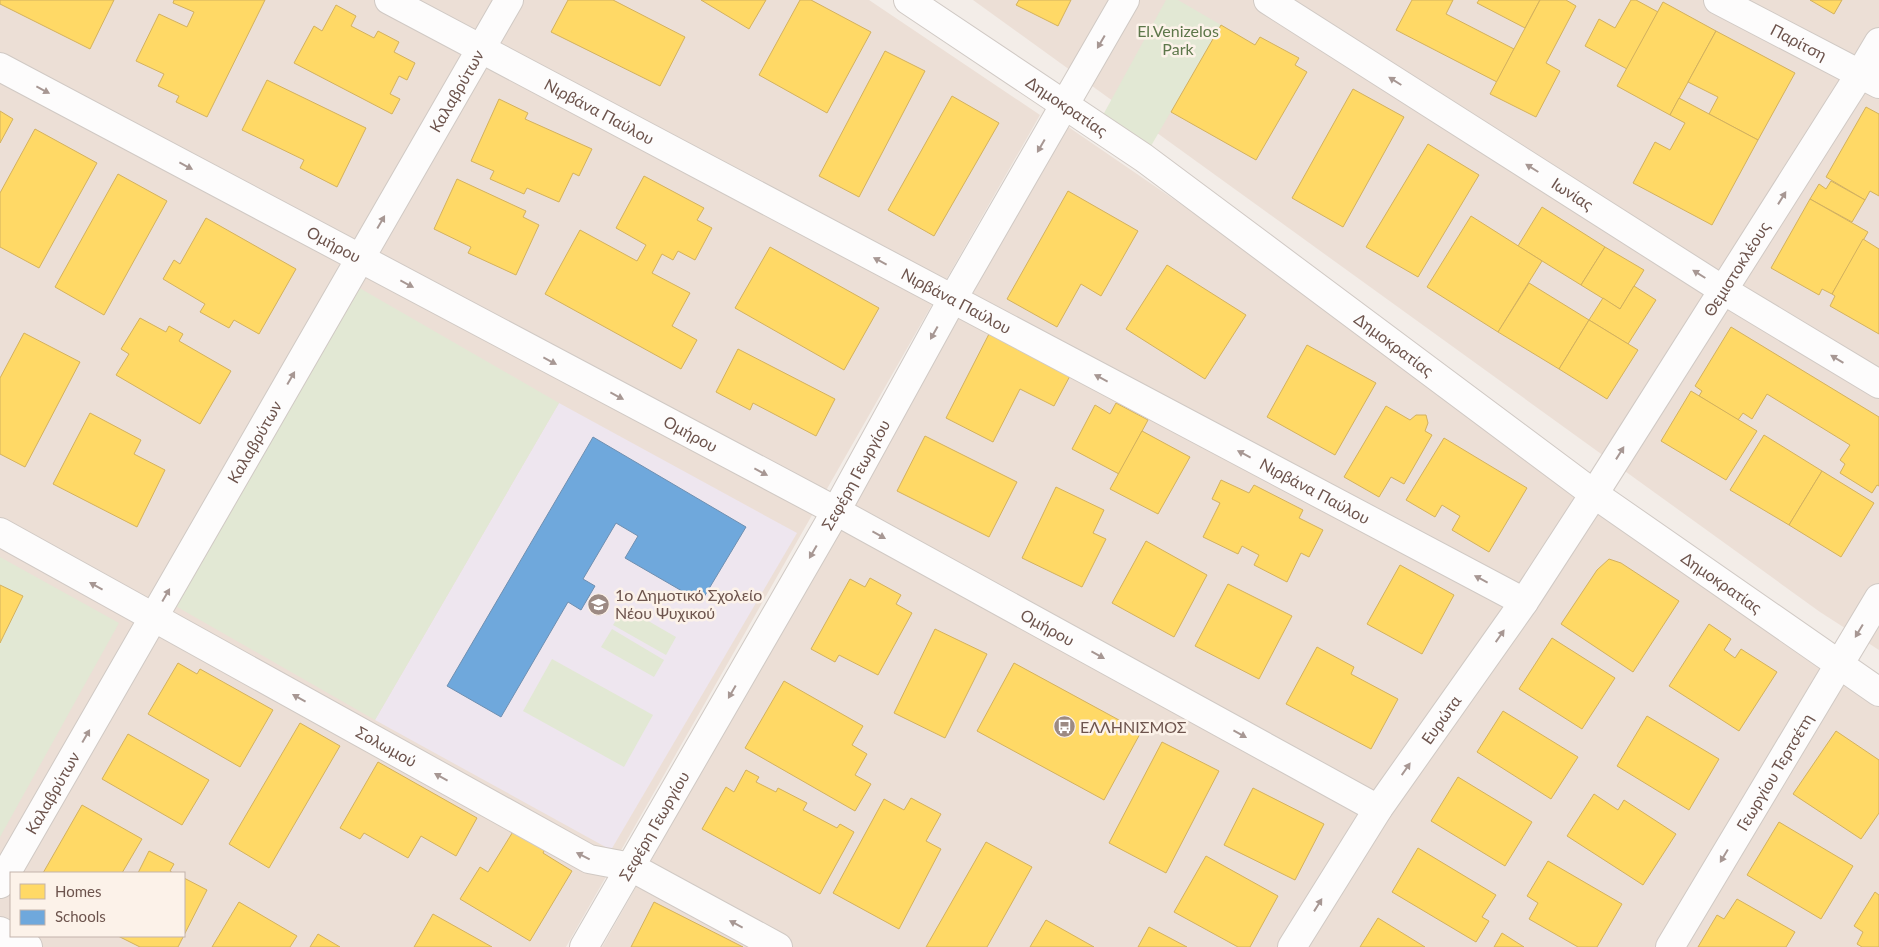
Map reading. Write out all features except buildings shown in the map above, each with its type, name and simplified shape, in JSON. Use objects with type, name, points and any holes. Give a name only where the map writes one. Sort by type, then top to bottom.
[{"type":"street","name":"Νιρβάνα Παύλου","points":[[389,0],[1524,602]]},
{"type":"street","name":"Καλαβρύτων","points":[[0,884],[509,0]]},
{"type":"street","name":"Δημοκρατίας","points":[[908,0],[1144,158],[1594,494],[1879,692]]},
{"type":"street","name":"Σεφέρη Γεωργίου","points":[[584,947],[836,511],[952,300],[1125,0]]},
{"type":"street","name":"Ιωνίας","points":[[1268,0],[1724,290],[1879,384]]},
{"type":"street","name":"Παρίτση","points":[[1718,0],[1870,79]]},
{"type":"street","name":"Θεμιστοκλέους","points":[[1594,494],[1724,290],[1870,79],[1879,42]]},
{"type":"street","name":"Ομήρου","points":[[0,67],[836,511],[1378,809]]},
{"type":"street","name":"Ευρώτα","points":[[1292,947],[1378,809],[1524,602],[1594,494]]},
{"type":"street","name":"Σολωμού","points":[[0,532],[589,859],[630,867],[778,947]]},
{"type":"street","name":"Γεωργίου Τερτσέτη","points":[[1670,947],[1879,598]]},
{"type":"street","points":[[10,937],[28,947]]},
{"type":"shaded area","points":[[0,0],[869,0],[1040,115],[566,947],[0,947]]},
{"type":"shaded area","points":[[973,0],[1879,0],[1879,650],[1820,612]]},
{"type":"shaded area","points":[[1067,126],[1611,499],[1879,692],[1879,947],[602,947]]},
{"type":"shaded area","name":"1ο Δημοτικό Σχολείο Νέου Ψυχικού","points":[[559,403],[797,533],[611,850],[375,720]]},
{"type":"green space","name":"El.Venizelos Park","points":[[1166,0],[1178,0],[1221,25],[1144,158],[1097,126]]},
{"type":"green space","points":[[356,286],[559,403],[375,720],[172,604]]},
{"type":"green space","points":[[0,557],[119,623],[0,837]]},
{"type":"green space","points":[[624,607],[676,637],[666,655],[613,625]]},
{"type":"green space","points":[[612,629],[664,660],[654,677],[601,647]]},
{"type":"green space","points":[[552,659],[653,715],[624,767],[523,711]]},
{"type":"place","name":"1ο Δημοτικό Σχολείο Νέου Ψυχικού","points":[[599,604]]},
{"type":"place","name":"ΕΛΛΗΝΙΣΜΟΣ","points":[[1064,727]]}]
